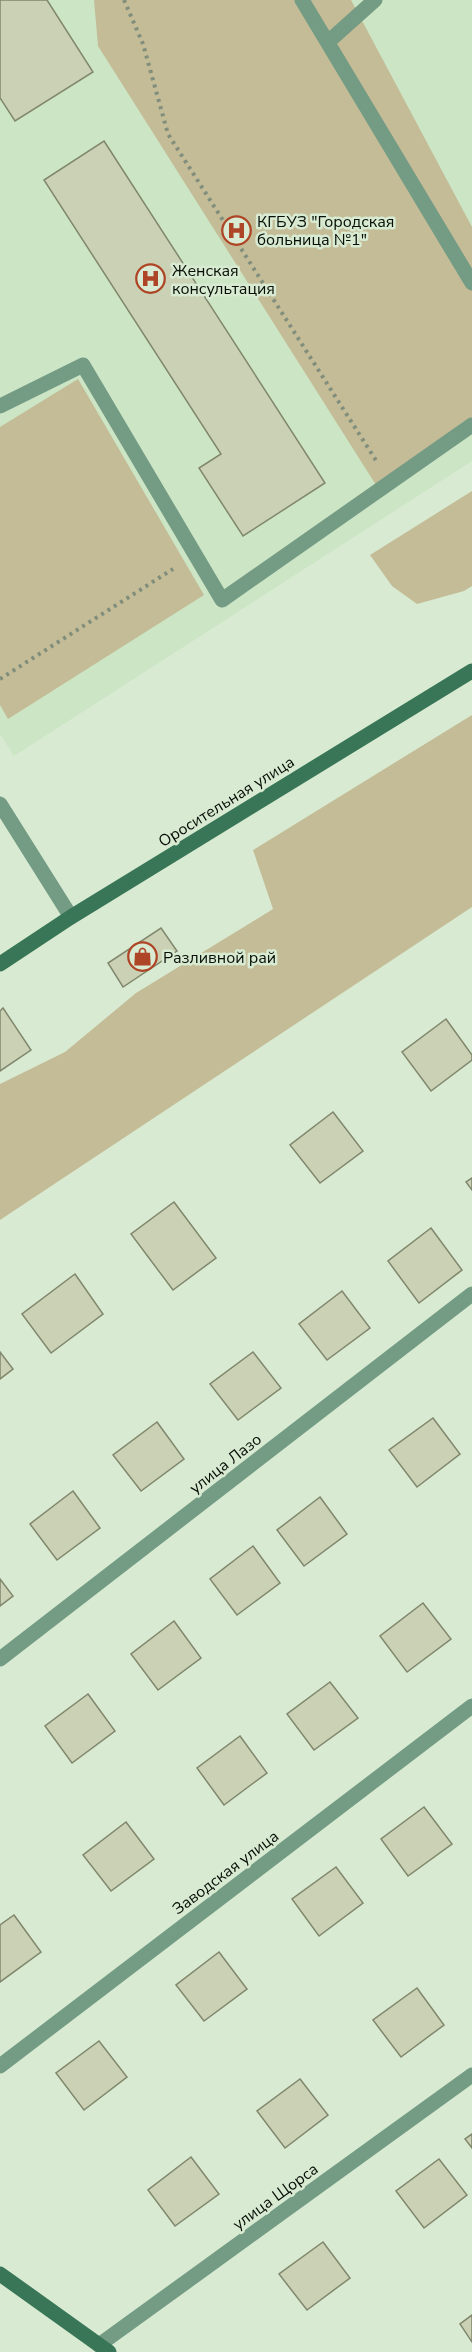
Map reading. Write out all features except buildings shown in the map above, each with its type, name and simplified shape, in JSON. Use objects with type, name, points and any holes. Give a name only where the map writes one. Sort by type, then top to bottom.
[{"type":"main road","name":"Оросительная улица","points":[[0,964],[71,917],[472,671]]},
{"type":"main road","points":[[0,2274],[104,2348]]},
{"type":"street","points":[[302,0],[472,283]]},
{"type":"street","points":[[328,42],[375,0]]},
{"type":"street","points":[[0,406],[83,365],[222,600],[472,425]]},
{"type":"street","points":[[0,804],[71,917]]},
{"type":"street","name":"улица Лазо","points":[[0,1659],[472,1294]]},
{"type":"street","name":"Заводская улица","points":[[0,2066],[472,1706]]},
{"type":"street","name":"улица Щорса","points":[[104,2348],[472,2075]]},
{"type":"path","points":[[124,0],[143,44],[168,134],[390,483]]},
{"type":"path","points":[[0,679],[196,555]]},
{"type":"shaded area","name":"КГБУЗ \"Городская больница №1\"","points":[[0,0],[472,0],[472,461],[14,756],[0,734]]},
{"type":"shaded area","points":[[94,0],[351,0],[472,227],[472,426],[376,485],[98,46]]},
{"type":"shaded area","points":[[78,379],[204,595],[8,719],[0,705],[0,427]]},
{"type":"shaded area","points":[[472,491],[472,586],[464,591],[417,604],[392,586],[370,555]]},
{"type":"shaded area","points":[[472,715],[472,907],[0,1220],[0,1084],[65,1052],[136,993],[273,909],[253,850]]},
{"type":"place","name":"КГБУЗ \"Городская больница №1\"","points":[[236,230]]},
{"type":"place","name":"Женская консультация","points":[[151,279]]},
{"type":"place","name":"Разливной рай","points":[[142,957]]}]
